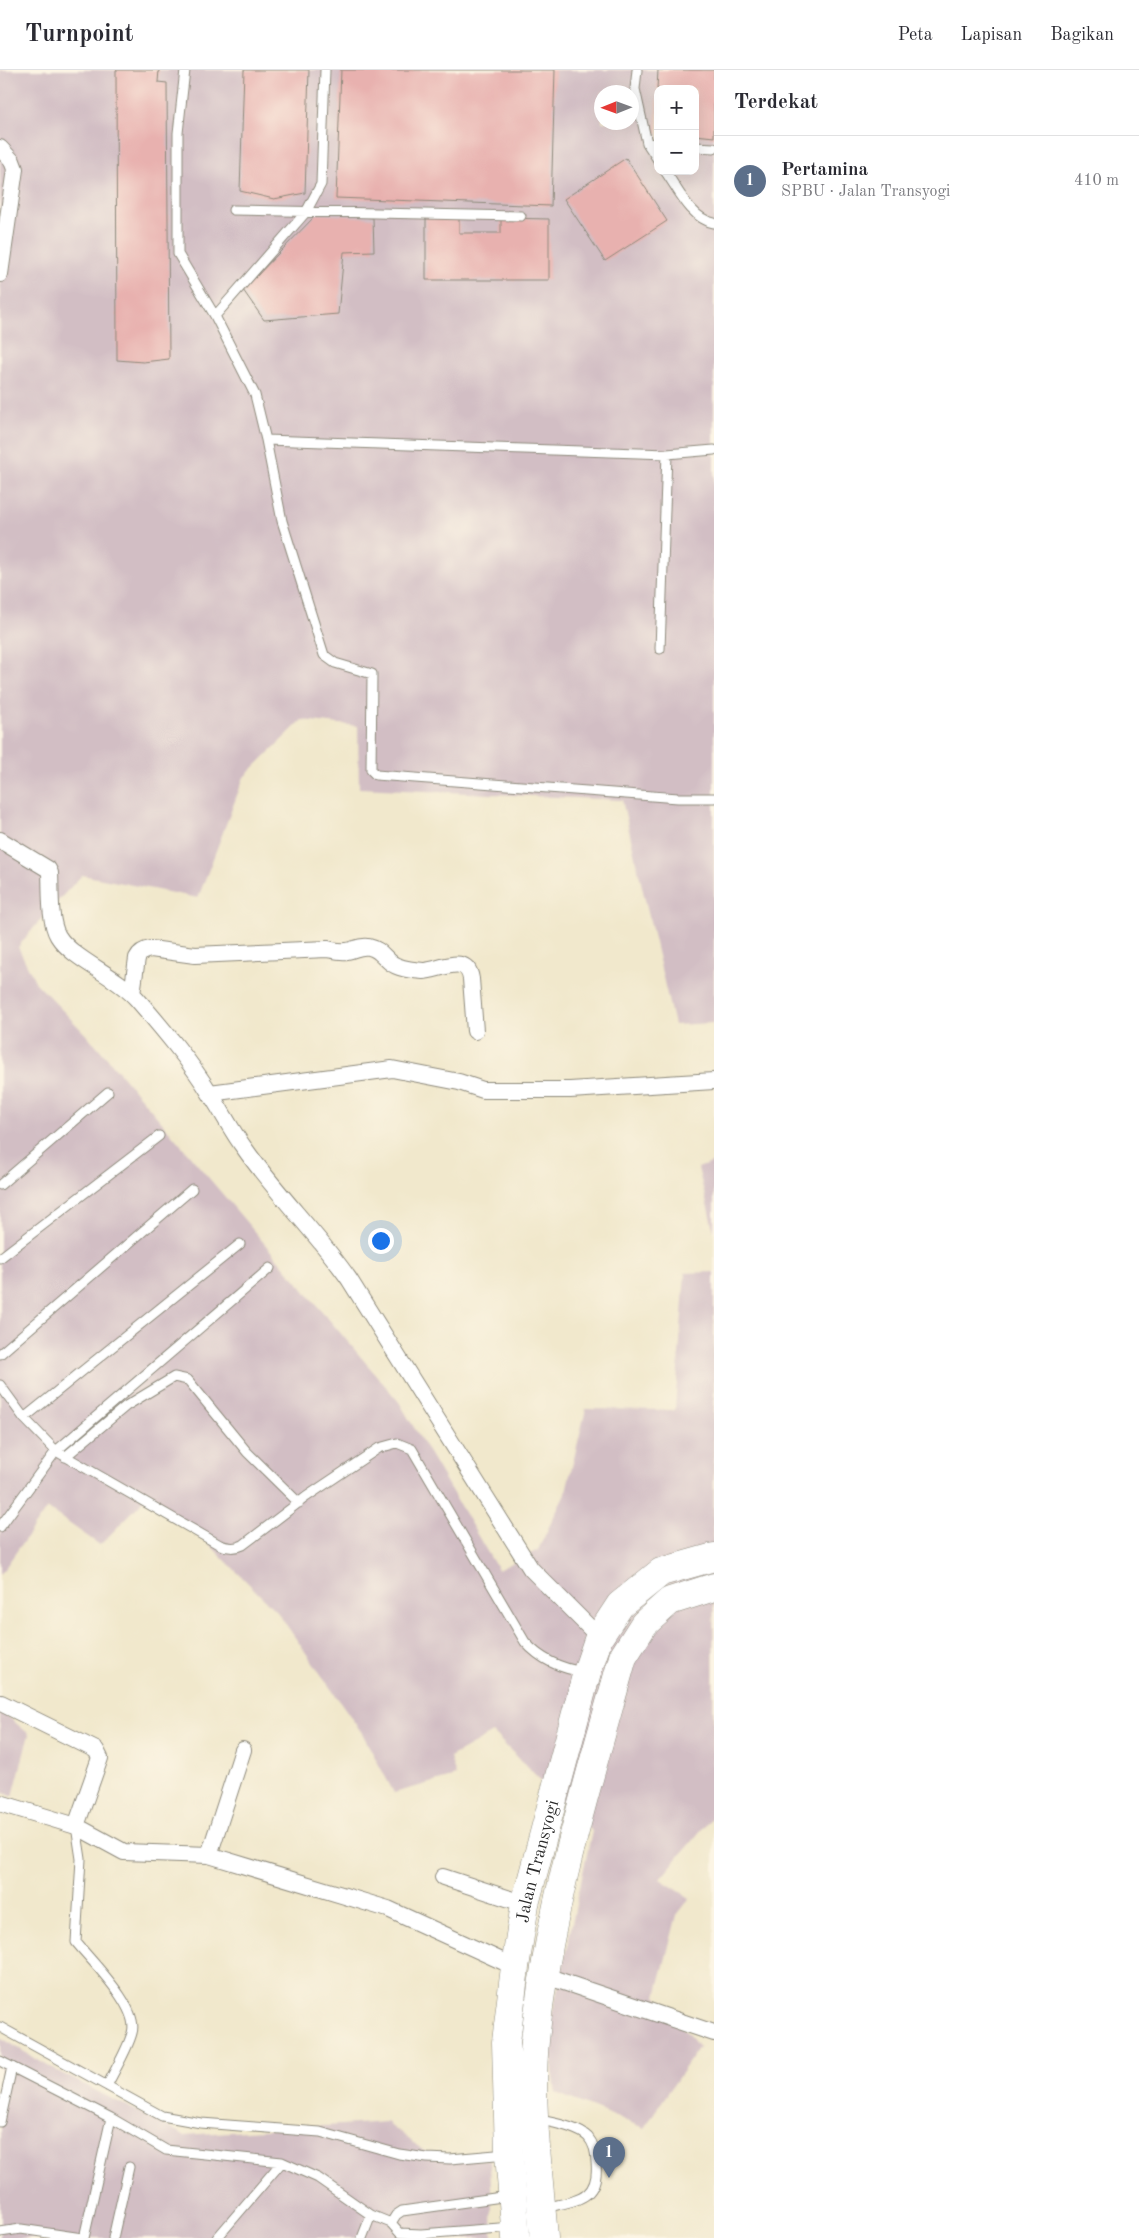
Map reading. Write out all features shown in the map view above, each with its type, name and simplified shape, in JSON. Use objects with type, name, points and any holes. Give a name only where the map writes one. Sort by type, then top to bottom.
[{"type":"highway","name":"Jalan Transyogi","points":[[515,2232],[506,2042],[515,1967],[525,1904],[587,1672],[599,1637],[620,1605],[660,1572],[714,1557]]},
{"type":"highway","name":"Jalan Transyogi","points":[[544,2238],[535,2118],[535,2043],[543,1976],[558,1894],[623,1657],[644,1624],[670,1601],[714,1586]]},
{"type":"highway","points":[[511,2175],[539,2173]]},
{"type":"street","points":[[0,148],[12,161],[15,169],[0,274]]},
{"type":"street","points":[[1,842],[50,872],[54,928],[59,937],[66,946],[132,994],[210,1093],[249,1156],[329,1251],[349,1279],[531,1569],[599,1637]]},
{"type":"street","points":[[132,994],[137,958],[139,953],[144,950],[152,949],[195,954],[327,949],[346,951],[361,946],[376,949],[396,966],[409,969],[424,971],[447,965],[464,966],[470,971],[475,1031]]},
{"type":"street","points":[[210,1093],[392,1069],[459,1082],[483,1090],[570,1090],[714,1081]]},
{"type":"street","points":[[1,1703],[96,1750],[100,1758],[76,1826]]},
{"type":"street","points":[[209,1855],[244,1750]]},
{"type":"street","points":[[0,1803],[76,1826],[124,1852],[209,1855],[388,1909],[515,1967]]},
{"type":"street","points":[[443,1877],[525,1904]]},
{"type":"street","points":[[543,1976],[714,2033]]},
{"type":"lane","points":[[185,70],[178,133],[178,254],[215,316],[255,394],[282,521],[324,655],[335,663],[372,674],[371,770],[374,775],[669,797],[714,798]]},
{"type":"lane","points":[[215,316],[306,212],[321,184],[325,70]]},
{"type":"lane","points":[[637,70],[635,89],[647,143],[654,154]]},
{"type":"lane","points":[[647,143],[654,144]]},
{"type":"lane","points":[[699,147],[714,148]]},
{"type":"lane","points":[[668,175],[694,213],[706,222],[714,223]]},
{"type":"lane","points":[[233,210],[522,216]]},
{"type":"lane","points":[[266,440],[667,454],[714,450]]},
{"type":"lane","points":[[660,649],[667,454]]},
{"type":"lane","points":[[0,1185],[108,1092]]},
{"type":"lane","points":[[0,1258],[159,1136]]},
{"type":"lane","points":[[0,1354],[192,1189]]},
{"type":"lane","points":[[24,1418],[240,1244]]},
{"type":"lane","points":[[0,1526],[56,1451],[270,1268]]},
{"type":"lane","points":[[65,1456],[126,1406],[174,1377],[183,1378],[188,1380],[247,1452],[300,1503]]},
{"type":"lane","points":[[0,1385],[24,1418],[56,1451],[226,1547],[238,1548],[243,1545],[306,1497],[379,1448],[397,1443],[412,1449],[525,1642],[536,1654],[554,1664],[574,1671],[587,1672]]},
{"type":"lane","points":[[76,1826],[81,1859],[76,1942],[123,1999],[132,2018],[133,2031],[107,2086]]},
{"type":"lane","points":[[0,2027],[162,2116],[183,2120],[320,2132],[400,2154],[450,2159],[511,2175]]},
{"type":"lane","points":[[0,2061],[111,2118],[166,2150],[282,2162],[318,2178],[371,2215],[391,2224],[400,2233],[515,2232]]},
{"type":"lane","points":[[0,2122],[12,2067]]},
{"type":"lane","points":[[0,2232],[21,2229],[83,2238],[111,2118]]},
{"type":"lane","points":[[535,2118],[576,2130],[588,2137],[595,2151],[597,2171],[592,2192],[583,2198],[542,2208]]},
{"type":"lane","points":[[217,2238],[282,2162]]},
{"type":"lane","points":[[114,2238],[129,2167]]},
{"type":"lane","points":[[391,2224],[396,2215],[402,2211],[511,2175]]},
{"type":"lane","points":[[362,2238],[371,2215]]},
{"type":"shaded area","points":[[0,70],[714,70],[714,1023],[674,1025],[622,800],[359,788],[358,726],[302,720],[244,777],[198,898],[82,875],[18,947],[36,983],[96,1045],[399,1402],[498,1570],[538,1550],[566,1491],[586,1409],[675,1410],[685,1273],[714,1272],[713,1816],[660,1879],[690,1898],[677,1915],[656,1996],[699,2047],[644,2128],[556,2093],[548,2034],[592,1831],[493,1733],[450,1757],[456,1776],[394,1793],[362,1733],[278,1613],[201,1536],[145,1499],[100,1545],[47,1508],[0,1575]]},
{"type":"shaded area","points":[[714,1162],[714,1232],[698,1168]]},
{"type":"shaded area","points":[[0,1710],[29,1734],[13,1796],[0,1792]]},
{"type":"shaded area","points":[[0,2037],[51,2068],[184,2135],[387,2122],[434,2159],[490,2160],[493,2238],[0,2238]]},
{"type":"building","points":[[116,70],[159,70],[158,82],[167,83],[169,359],[143,362],[117,360]]},
{"type":"building","points":[[244,70],[309,70],[305,193],[274,199],[240,191]]},
{"type":"building","points":[[341,70],[555,70],[551,206],[336,198]]},
{"type":"building","points":[[658,70],[714,70],[714,137],[699,135],[699,85],[657,85]]},
{"type":"building","points":[[626,158],[667,221],[605,261],[564,199]]},
{"type":"building","points":[[317,214],[373,218],[374,251],[344,252],[338,314],[264,320],[243,290]]},
{"type":"building","points":[[426,217],[459,217],[459,233],[501,233],[501,218],[549,219],[549,280],[426,280]]},
{"type":"place","name":"Pertamina","points":[[609,2178]]}]
